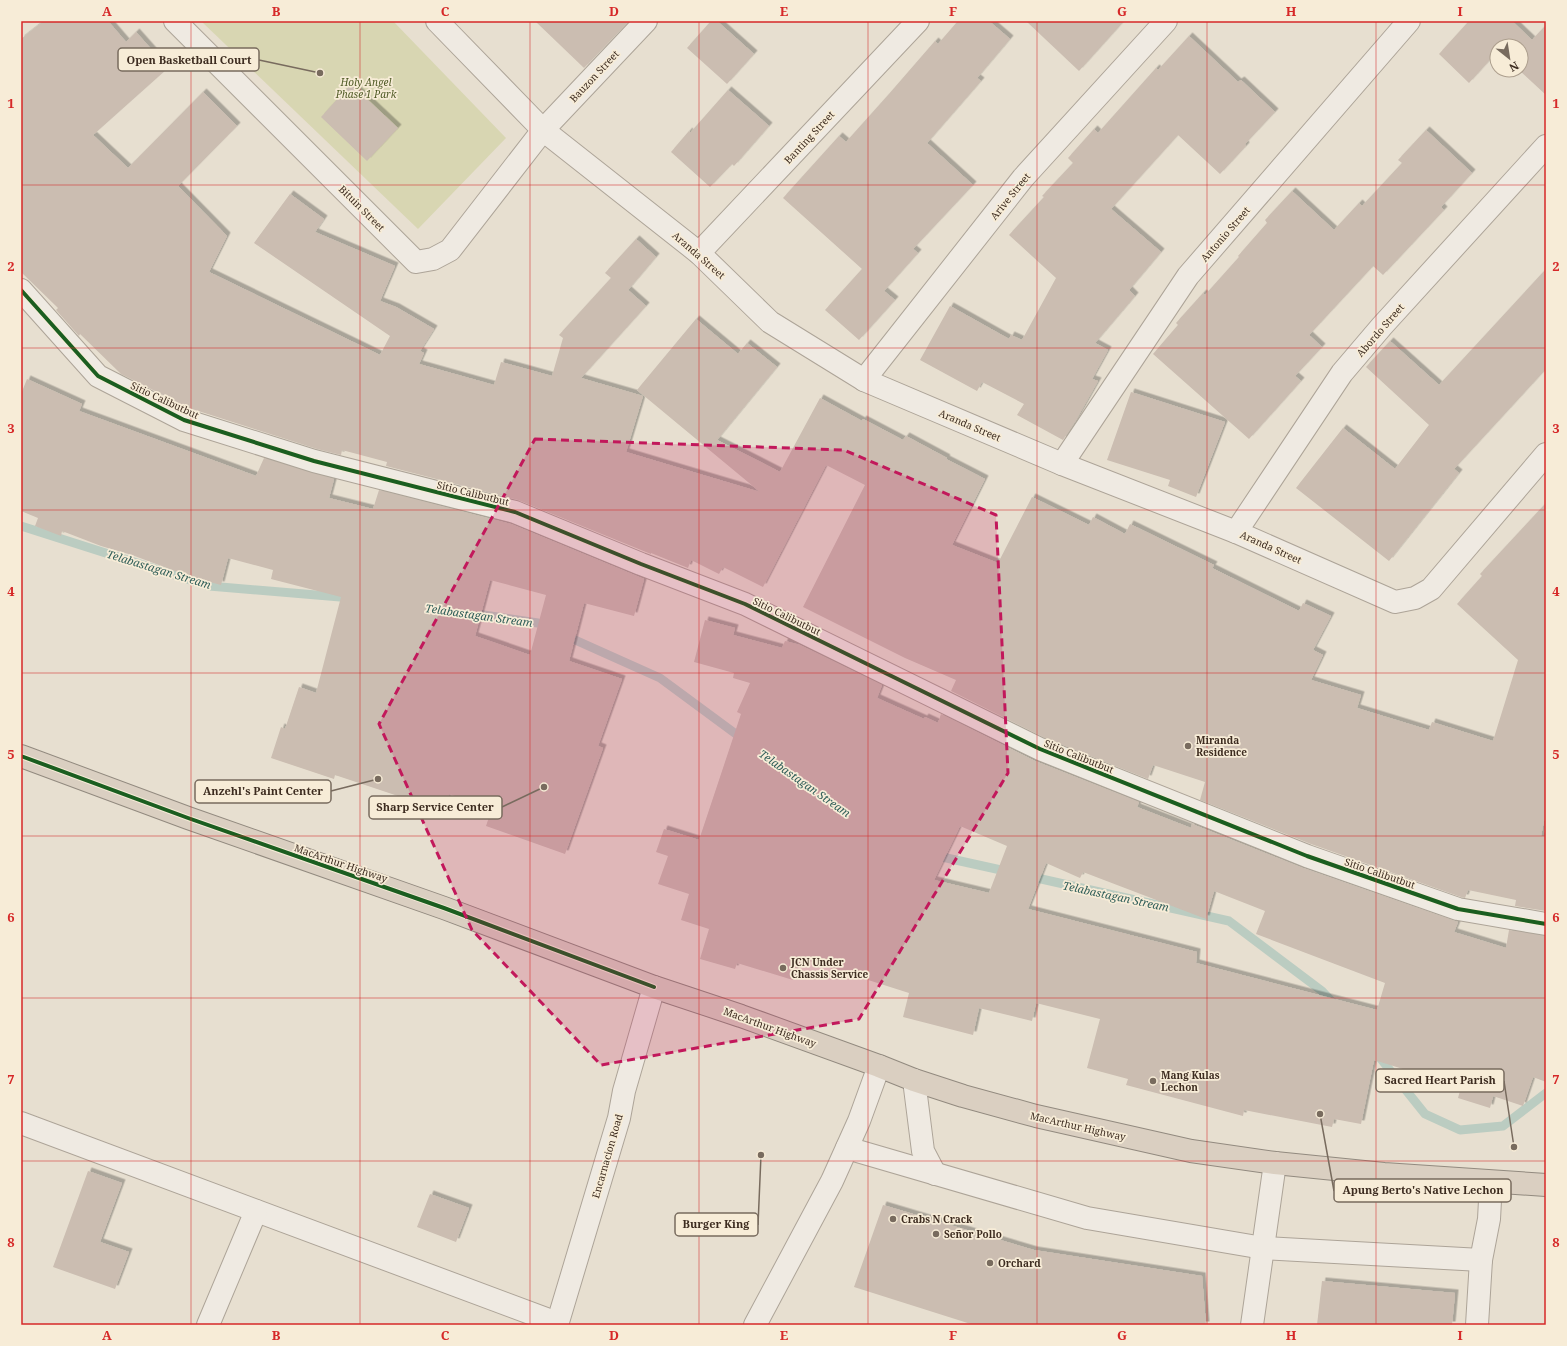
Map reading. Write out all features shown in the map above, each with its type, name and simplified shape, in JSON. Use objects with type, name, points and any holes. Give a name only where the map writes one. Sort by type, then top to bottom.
[{"type":"highway","name":"MacArthur Highway","points":[[21,756],[188,818],[444,908],[654,987],[879,1066],[914,1080],[999,1106],[1107,1133],[1191,1151],[1275,1163],[1384,1174],[1546,1185]]},
{"type":"street","name":"Bituin Street","points":[[174,21],[416,262],[433,259],[450,250],[543,130]]},
{"type":"street","name":"Aranda Street","points":[[437,21],[543,130],[699,253],[770,322],[864,380],[1062,464],[1236,532],[1395,602],[1415,598],[1431,589],[1546,454]]},
{"type":"street","name":"Bauzon Street","points":[[543,130],[646,21]]},
{"type":"street","name":"Banting Street","points":[[699,253],[918,21]]},
{"type":"street","name":"Arive Street","points":[[864,380],[1023,178],[1166,21]]},
{"type":"street","name":"Antonio Street","points":[[1062,464],[1188,276],[1409,21]]},
{"type":"street","name":"Abordo Street","points":[[1236,532],[1342,373],[1382,326],[1546,146]]},
{"type":"street","name":"Sitio Calibutbut","points":[[21,290],[98,376],[184,420],[314,462],[515,512],[745,604],[1040,749],[1299,853],[1458,909],[1546,924]]},
{"type":"street","name":"Encarnacion Road","points":[[557,1324],[619,1118],[624,1091],[654,987]]},
{"type":"street","points":[[755,1325],[832,1181],[859,1121],[879,1066]]},
{"type":"street","points":[[914,1080],[923,1151],[935,1174]]},
{"type":"street","points":[[21,1123],[557,1324]]},
{"type":"street","points":[[847,1148],[1087,1218],[1263,1248],[1481,1260]]},
{"type":"street","points":[[1252,1325],[1275,1163]]},
{"type":"street","points":[[1477,1325],[1481,1260],[1489,1219],[1491,1182]]},
{"type":"street","points":[[208,1325],[256,1211]]},
{"type":"highlighted area","points":[[535,439],[844,450],[996,515],[1008,773],[859,1019],[601,1065],[472,930],[379,724]]},
{"type":"green space","name":"Holy Angel Phase 1 Park","points":[[201,21],[393,21],[506,138],[418,229]]},
{"type":"building","points":[[44,21],[108,21],[126,42],[136,32],[168,68],[93,135],[128,168],[203,92],[237,126],[178,186],[227,236],[209,272],[380,355],[390,336],[254,243],[290,194],[324,219],[315,232],[395,266],[380,301],[396,307],[434,329],[420,351],[424,353],[419,364],[494,385],[501,362],[552,376],[563,338],[559,335],[611,278],[605,273],[636,239],[656,257],[628,290],[646,306],[581,378],[643,396],[626,452],[760,492],[637,390],[696,319],[738,354],[747,343],[777,367],[717,440],[780,472],[820,398],[862,421],[863,419],[903,440],[906,436],[985,479],[952,545],[998,563],[1032,497],[1089,525],[1093,517],[1125,534],[1130,524],[1214,565],[1212,568],[1299,611],[1303,603],[1331,616],[1313,650],[1323,655],[1311,680],[1361,695],[1357,708],[1429,730],[1432,722],[1493,741],[1518,660],[1457,604],[1482,576],[1480,574],[1546,503],[1546,811],[1541,836],[1546,837],[1546,911],[1515,906],[1516,900],[1468,890],[1465,898],[1461,897],[1311,844],[1200,800],[1205,782],[1153,765],[1148,779],[1045,738],[951,691],[956,680],[905,658],[803,607],[865,485],[826,465],[763,587],[723,567],[719,574],[691,560],[688,568],[518,500],[386,466],[387,462],[342,450],[341,455],[317,449],[189,408],[121,374],[80,334],[79,336],[56,310],[58,308],[21,272],[21,39]]},
{"type":"building","points":[[535,21],[629,21],[584,68]]},
{"type":"building","points":[[711,21],[717,21],[754,54],[727,84],[687,48]]},
{"type":"building","points":[[958,21],[989,21],[1010,39],[977,78],[981,81],[927,143],[973,185],[913,249],[918,253],[884,291],[895,300],[859,340],[825,310],[862,269],[783,198],[839,136],[846,142],[935,41],[938,44]]},
{"type":"building","points":[[1026,21],[1124,21],[1079,71]]},
{"type":"building","points":[[1469,21],[1512,21],[1532,40],[1546,25],[1546,95],[1528,78],[1529,78],[1529,38],[1489,38],[1489,61],[1469,83],[1439,54]]},
{"type":"building","points":[[1189,36],[1238,82],[1241,80],[1275,112],[1245,144],[1246,146],[1220,174],[1178,135],[1111,209],[1161,252],[1129,290],[1135,296],[1095,343],[1108,350],[1092,379],[1098,381],[1063,440],[1017,415],[1024,404],[982,382],[977,391],[920,360],[950,306],[1009,339],[1011,335],[1022,340],[1056,278],[1009,235],[1044,197],[1042,196],[1073,163],[1068,158],[1094,129],[1098,133],[1156,68],[1158,70]]},
{"type":"building","points":[[351,84],[398,128],[367,161],[321,117]]},
{"type":"building","points":[[728,90],[769,126],[734,166],[732,164],[710,187],[671,152]]},
{"type":"building","points":[[1426,130],[1472,173],[1441,207],[1444,210],[1383,275],[1373,266],[1309,335],[1322,347],[1295,376],[1301,381],[1249,439],[1153,354],[1178,325],[1176,323],[1203,293],[1205,295],[1239,257],[1238,256],[1267,223],[1265,220],[1292,191],[1334,230],[1359,203],[1362,206],[1402,163],[1398,160]]},
{"type":"building","points":[[1546,269],[1546,369],[1454,469],[1459,473],[1389,561],[1296,488],[1343,428],[1395,469],[1429,425],[1366,367],[1390,341],[1439,385]]},
{"type":"building","points":[[27,379],[82,404],[79,411],[256,476],[264,458],[334,479],[329,498],[373,509],[379,490],[511,524],[644,579],[634,616],[584,603],[569,661],[622,679],[598,746],[603,748],[565,854],[486,826],[492,808],[449,794],[443,811],[335,775],[334,779],[271,758],[281,727],[285,729],[299,687],[316,693],[341,597],[271,579],[273,570],[228,558],[221,585],[191,577],[62,531],[61,536],[35,526],[38,518],[21,511],[21,394]],"holes":[[[490,580],[546,595],[530,655],[475,636]]]},
{"type":"building","points":[[1131,392],[1225,422],[1196,497],[1168,486],[1170,480],[1107,460]]},
{"type":"building","points":[[705,620],[735,628],[733,635],[782,648],[785,641],[800,645],[882,685],[877,698],[924,719],[925,717],[938,723],[941,714],[1035,761],[1139,802],[1137,807],[1191,828],[1192,824],[1303,868],[1458,922],[1454,932],[1506,948],[1509,930],[1546,936],[1546,1082],[1533,1077],[1523,1106],[1493,1096],[1490,1108],[1458,1098],[1461,1087],[1374,1060],[1361,1124],[1334,1119],[1332,1127],[1244,1110],[1243,1116],[1126,1085],[1128,1079],[1087,1068],[1100,1019],[1036,1003],[1032,1021],[979,1008],[973,1035],[903,1017],[909,993],[799,958],[793,980],[737,963],[735,969],[700,959],[709,929],[681,920],[689,894],[658,884],[668,856],[656,852],[664,829],[699,840],[741,714],[737,712],[750,683],[733,678],[734,673],[694,662]],"holes":[[[960,826],[1007,846],[989,893],[934,880]],[[1046,863],[1080,878],[1083,872],[1206,919],[1214,891],[1265,911],[1256,934],[1385,983],[1377,1010],[1196,963],[1197,952],[1028,909]]]},
{"type":"building","points":[[88,1171],[122,1183],[100,1242],[129,1252],[115,1289],[53,1267]]},
{"type":"building","points":[[430,1194],[469,1208],[456,1242],[417,1227]]},
{"type":"building","name":"Orchard","points":[[883,1205],[1034,1250],[1202,1276],[1206,1325],[974,1325],[854,1287]]},
{"type":"building","points":[[1322,1281],[1455,1293],[1452,1325],[1317,1325]]},
{"type":"waterway","name":"Telabastagan Stream","points":[[21,526],[209,586],[352,598]]},
{"type":"waterway","name":"Telabastagan Stream","points":[[470,613],[538,623],[549,628]]},
{"type":"waterway","name":"Telabastagan Stream","points":[[564,635],[660,678],[744,740]]},
{"type":"waterway","name":"Telabastagan Stream","points":[[933,855],[1010,872]]},
{"type":"waterway","name":"Telabastagan Stream","points":[[1028,876],[1229,921],[1322,991],[1335,1005]]},
{"type":"waterway","name":"Telabastagan Stream","points":[[1377,1054],[1425,1114],[1460,1130],[1503,1126],[1546,1093]]},
{"type":"cycle path","points":[[21,290],[98,376],[184,420],[314,461],[515,512],[641,564],[745,604],[1040,749],[1307,856],[1458,909],[1546,924]]},
{"type":"cycle path","points":[[21,756],[188,818],[444,908],[654,987]]},
{"type":"place","name":"Open Basketball Court","points":[[320,73]]},
{"type":"place","name":"Miranda Residence","points":[[1188,746]]},
{"type":"place","name":"Anzehl's Paint Center","points":[[378,779]]},
{"type":"place","name":"Sharp Service Center","points":[[544,787]]},
{"type":"place","name":"JCN Under Chassis Service","points":[[783,968]]},
{"type":"place","name":"Mang Kulas Lechon","points":[[1153,1081]]},
{"type":"place","name":"Apung Berto's Native Lechon","points":[[1320,1114]]},
{"type":"place","name":"Sacred Heart Parish","points":[[1514,1147]]},
{"type":"place","name":"Burger King","points":[[761,1155]]},
{"type":"place","name":"Crabs N Crack","points":[[893,1219]]},
{"type":"place","name":"Señor Pollo","points":[[936,1234]]},
{"type":"place","name":"Orchard","points":[[990,1263]]}]
